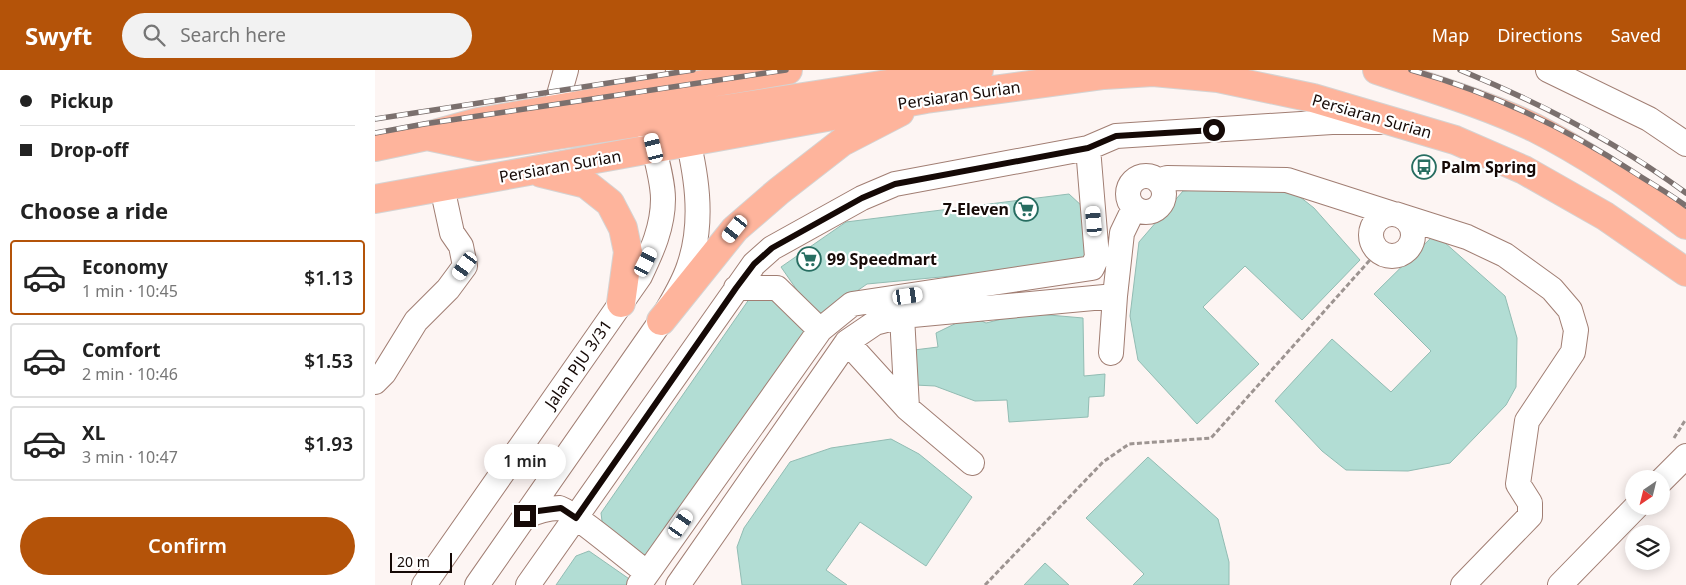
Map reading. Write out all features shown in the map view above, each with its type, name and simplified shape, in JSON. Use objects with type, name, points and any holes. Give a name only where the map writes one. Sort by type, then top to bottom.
[{"type":"main road","points":[[375,147],[427,136],[478,122],[555,109],[677,79],[788,70]]},
{"type":"main road","points":[[427,136],[479,148],[979,70]]},
{"type":"main road","points":[[1377,70],[1460,98],[1534,128],[1610,171],[1686,225]]},
{"type":"main road","name":"Persiaran Surian","points":[[375,199],[926,99],[1104,75],[1153,72],[1218,78],[1313,98],[1455,140],[1524,170],[1605,216],[1686,272]]},
{"type":"main road","points":[[661,321],[735,229],[779,191],[842,142],[926,99]]},
{"type":"main road","points":[[532,171],[586,184],[610,203],[623,228],[628,252],[621,303]]},
{"type":"street","points":[[555,109],[566,70]]},
{"type":"street","points":[[1549,70],[1649,119],[1686,144]]},
{"type":"street","points":[[483,582],[525,516],[661,321],[690,265],[697,228],[697,186],[682,115]]},
{"type":"street","name":"Jalan PJU 3/31","points":[[424,585],[621,303],[653,250],[661,223],[663,197],[647,121]]},
{"type":"street","points":[[528,585],[754,264],[772,248],[862,198],[895,184],[1088,148],[1116,136],[1331,122],[1393,122]]},
{"type":"street","points":[[525,516],[538,511],[561,508],[576,518],[643,579],[819,330],[852,304],[1092,268],[1097,257],[1088,148]]},
{"type":"street","points":[[1111,353],[1122,233],[1134,208],[1139,211],[1150,212],[1160,207],[1165,196],[1158,180],[1167,178],[1287,180],[1467,237],[1505,255],[1551,289],[1570,310],[1576,330],[1573,352],[1527,421],[1518,484],[1530,503],[1530,516],[1463,585]]},
{"type":"street","points":[[375,382],[384,373],[416,321],[448,289],[465,266],[461,246],[452,233],[442,187]]},
{"type":"street","points":[[1386,215],[1397,215],[1411,226],[1414,233],[1413,240],[1405,252],[1391,256],[1384,255],[1373,245],[1371,230],[1379,218],[1386,215]]},
{"type":"street","points":[[736,288],[777,288],[819,330]]},
{"type":"street","points":[[678,585],[847,342],[875,322],[901,316],[1115,296]]},
{"type":"street","points":[[901,316],[907,408]]},
{"type":"street","points":[[847,342],[907,408],[972,463]]},
{"type":"street","points":[[1670,472],[1686,456]]},
{"type":"street","points":[[1560,585],[1628,515]]},
{"type":"path","points":[[985,585],[1103,462],[1129,444],[1211,438],[1378,251]]},
{"type":"building","points":[[1229,187],[1290,189],[1314,208],[1360,260],[1302,320],[1245,266],[1203,307],[1259,364],[1197,424],[1138,360],[1130,316],[1139,242],[1183,191]]},
{"type":"building","points":[[1069,194],[1083,207],[1089,263],[867,284],[817,319],[781,267],[846,222]]},
{"type":"building","points":[[1435,234],[1505,296],[1517,338],[1516,387],[1506,405],[1450,463],[1408,471],[1346,470],[1322,451],[1275,401],[1332,339],[1391,392],[1431,351],[1374,294]]},
{"type":"building","points":[[772,291],[808,328],[646,561],[603,529],[601,513],[752,295]]},
{"type":"building","points":[[1026,313],[1083,318],[1084,376],[1105,374],[1104,396],[1089,397],[1088,417],[1009,422],[1007,400],[975,401],[935,386],[915,385],[914,350],[938,347],[936,333],[971,316],[986,323]]},
{"type":"building","points":[[891,439],[919,454],[972,497],[926,566],[860,522],[826,570],[847,585],[742,585],[737,547],[744,528],[790,462],[831,448]]},
{"type":"building","points":[[1148,457],[1218,519],[1229,562],[1229,585],[1133,585],[1144,574],[1086,518]]},
{"type":"building","points":[[589,551],[635,583],[634,585],[556,585],[576,556]]},
{"type":"building","points":[[1045,563],[1069,585],[1024,585]]},
{"type":"railway","points":[[375,119],[693,70]]},
{"type":"railway","points":[[375,133],[786,70]]},
{"type":"railway","points":[[1411,70],[1470,89],[1555,126],[1609,157],[1686,206]]},
{"type":"railway","points":[[1460,70],[1577,124],[1632,156],[1686,193]]},
{"type":"place","name":"Palm Spring","points":[[1424,167]]},
{"type":"place","name":"7-Eleven","points":[[1026,209]]},
{"type":"place","name":"99 Speedmart","points":[[809,259]]},
{"type":"route","points":[[525,516],[538,511],[561,508],[576,518],[736,288],[754,264],[772,248],[862,198],[895,184],[1088,148],[1116,136],[1214,130]]}]
